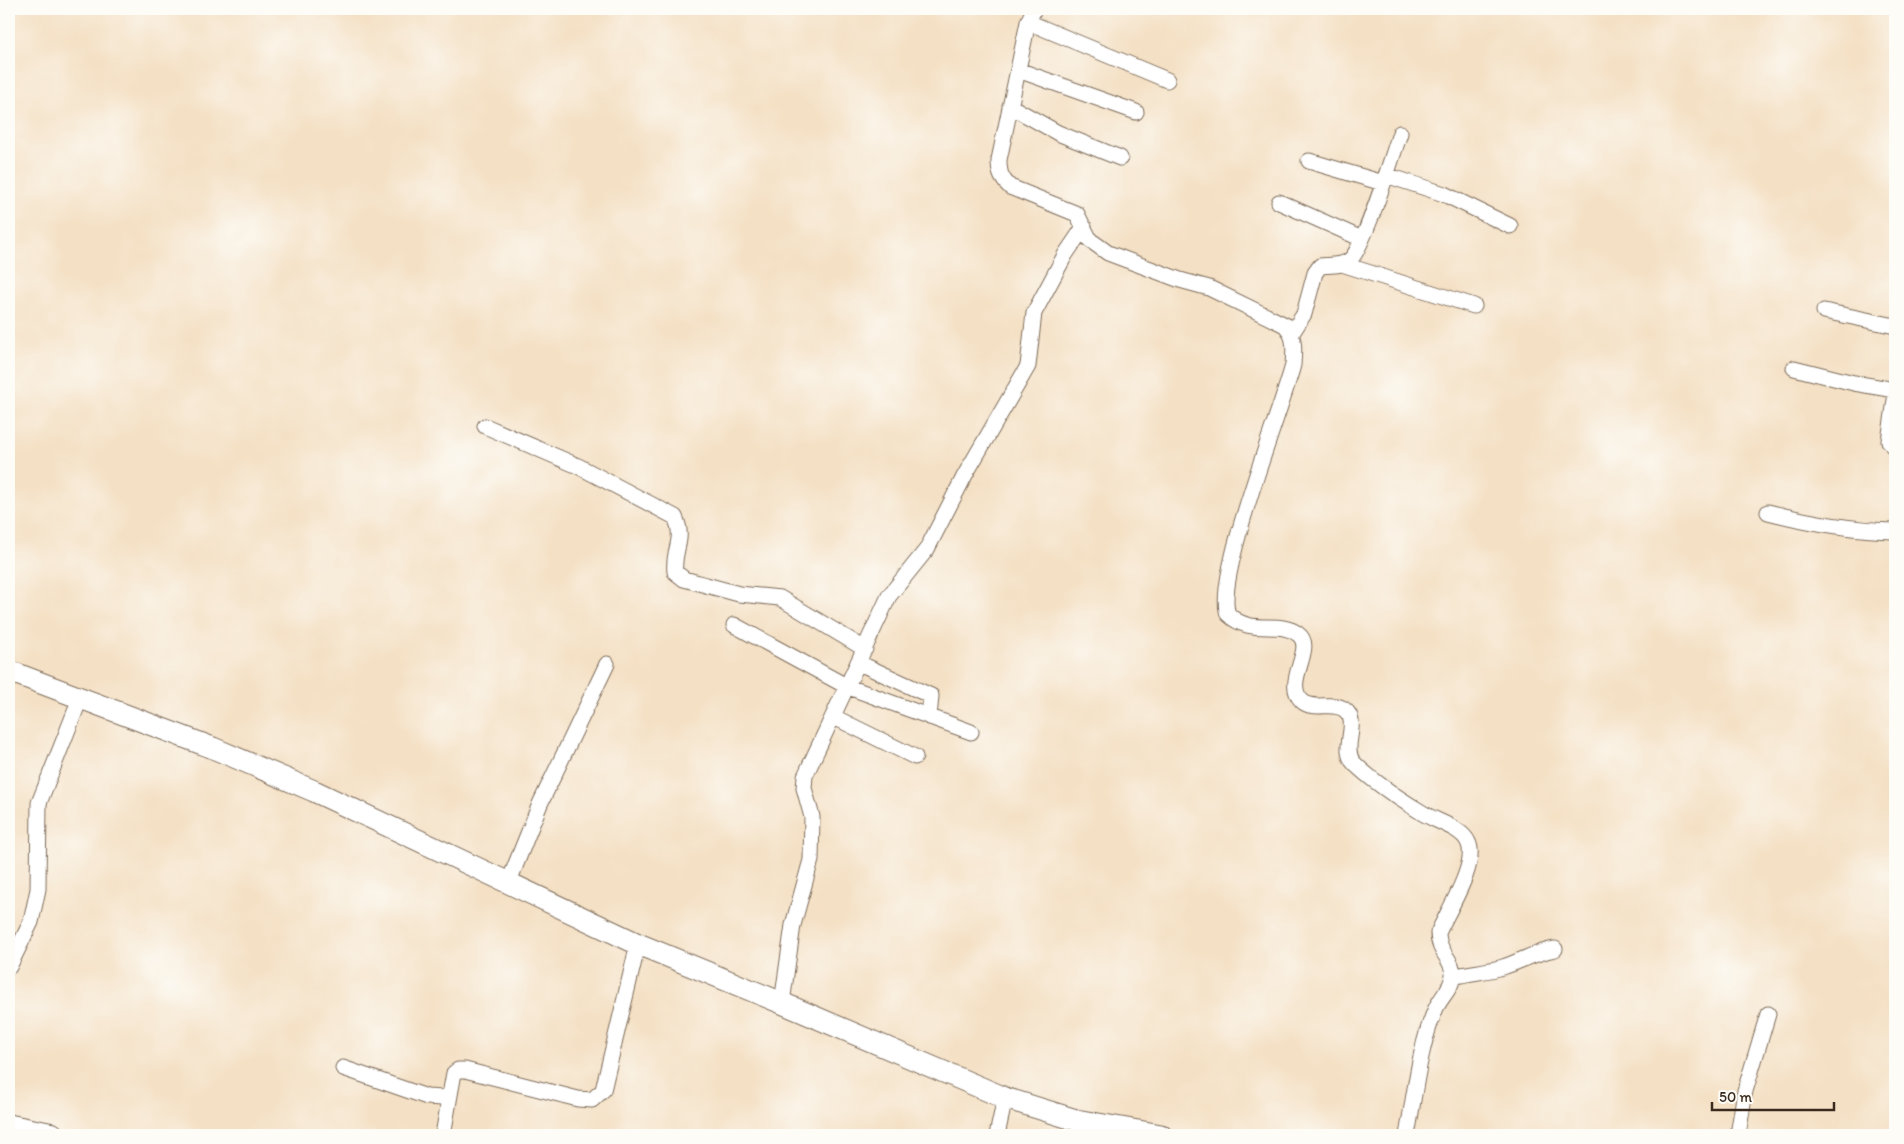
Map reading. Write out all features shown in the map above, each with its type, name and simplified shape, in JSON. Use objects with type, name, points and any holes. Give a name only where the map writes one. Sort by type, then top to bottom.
[{"type":"main road","points":[[9,672],[212,748],[314,791],[638,944],[1005,1098],[1076,1120],[1161,1135]]},
{"type":"street","points":[[1167,80],[1031,15],[999,160],[999,174],[1010,187],[1076,214],[1090,240],[1108,253],[1180,280],[1209,288],[1285,325],[1292,332],[1295,346],[1293,365],[1240,533],[1225,595],[1225,606],[1232,617],[1244,625],[1289,629],[1300,634],[1304,643],[1304,651],[1295,679],[1296,691],[1301,700],[1317,707],[1341,707],[1347,710],[1350,716],[1348,744],[1352,762],[1383,787],[1422,813],[1464,836],[1469,843],[1471,854],[1468,868],[1438,932],[1438,942],[1452,968],[1453,977],[1436,1007],[1427,1034],[1407,1135]]},
{"type":"street","points":[[1018,70],[1136,112]]},
{"type":"street","points":[[1010,106],[1058,133],[1120,158]]},
{"type":"street","points":[[1292,332],[1304,314],[1315,273],[1320,266],[1342,264],[1351,260],[1362,238],[1400,134]]},
{"type":"street","points":[[1309,161],[1444,194],[1510,226]]},
{"type":"street","points":[[1279,202],[1362,238]]},
{"type":"street","points":[[782,1003],[793,925],[811,860],[812,817],[804,782],[888,596],[927,549],[964,475],[1028,366],[1034,313],[1065,254],[1084,227]]},
{"type":"street","points":[[1342,264],[1474,306]]},
{"type":"street","points":[[1824,311],[1895,326]]},
{"type":"street","points":[[1794,368],[1846,382],[1895,390]]},
{"type":"street","points":[[1895,400],[1889,441],[1895,449]]},
{"type":"street","points":[[485,426],[578,466],[675,518],[680,528],[680,539],[674,566],[675,572],[684,579],[739,594],[780,598],[865,649]]},
{"type":"street","points":[[1768,512],[1821,525],[1856,530],[1895,531]]},
{"type":"street","points":[[734,625],[846,686],[971,732]]},
{"type":"street","points":[[859,663],[931,696],[929,717]]},
{"type":"street","points":[[508,884],[540,804],[608,664]]},
{"type":"street","points":[[9,967],[31,922],[38,889],[39,803],[80,699]]},
{"type":"street","points":[[834,717],[915,757]]},
{"type":"street","points":[[443,1135],[454,1073],[458,1070],[465,1070],[578,1099],[592,1100],[598,1096],[603,1090],[638,944]]},
{"type":"street","points":[[1453,977],[1474,970],[1504,967],[1541,952],[1555,949]]},
{"type":"street","points":[[1738,1135],[1745,1091],[1768,1014]]},
{"type":"street","points":[[343,1068],[427,1097],[442,1098],[450,1095]]},
{"type":"street","points":[[997,1135],[1005,1098]]},
{"type":"street","points":[[9,1122],[54,1131]]}]
